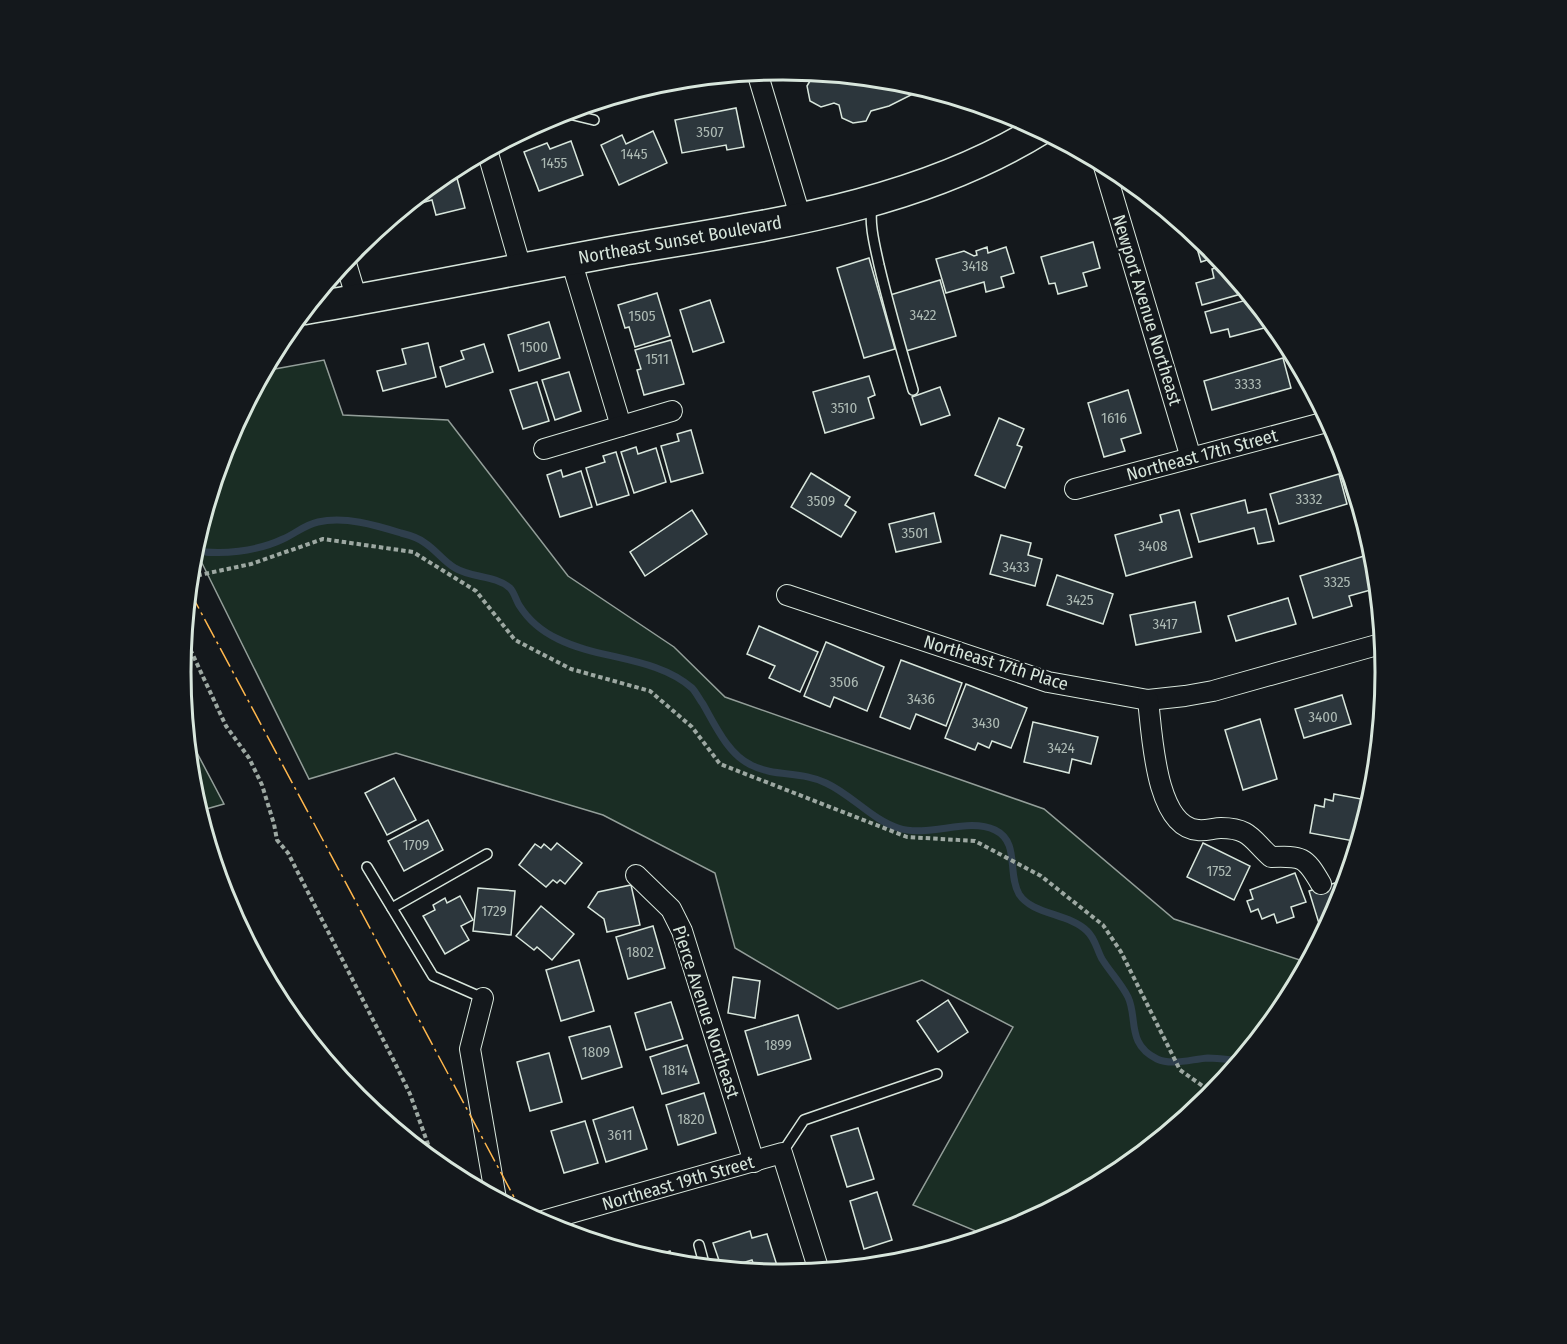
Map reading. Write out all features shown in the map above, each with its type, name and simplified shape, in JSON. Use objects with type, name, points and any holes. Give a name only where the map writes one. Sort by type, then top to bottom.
[{"type":"main road","name":"Northeast Sunset Boulevard","points":[[316,307],[521,268],[801,219],[873,201],[945,176],[1015,145],[1032,135]]},
{"type":"street","points":[[760,81],[801,219]]},
{"type":"street","points":[[489,158],[521,268]]},
{"type":"street","name":"Newport Avenue Northeast","points":[[1107,175],[1191,458]]},
{"type":"street","points":[[572,260],[621,426]]},
{"type":"street","points":[[348,270],[357,300]]},
{"type":"street","points":[[544,449],[672,411]]},
{"type":"street","name":"Northeast 17th Street","points":[[1075,489],[1321,423]]},
{"type":"street","name":"Northeast 17th Place","points":[[786,595],[1048,682],[1148,700],[1213,691],[1375,645]]},
{"type":"street","points":[[1148,700],[1160,785],[1176,818],[1185,826],[1198,830],[1232,828],[1244,832],[1257,840],[1271,857],[1294,857],[1304,860],[1311,866],[1322,884]]},
{"type":"street","name":"Pierce Avenue Northeast","points":[[636,875],[671,909],[682,931],[754,1162]]},
{"type":"street","points":[[483,998],[470,1049],[494,1189]]},
{"type":"street","points":[[782,1153],[817,1263]]},
{"type":"street","name":"Northeast 19th Street","points":[[554,1218],[782,1153]]},
{"type":"lane","points":[[579,116],[594,120]]},
{"type":"lane","points":[[873,201],[871,221],[874,242],[891,313],[914,390]]},
{"type":"lane","points":[[392,908],[487,854]]},
{"type":"lane","points":[[367,867],[433,976],[483,998]]},
{"type":"lane","points":[[782,1153],[804,1120],[937,1074]]},
{"type":"lane","points":[[699,1245],[703,1258]]},
{"type":"path","points":[[199,575],[251,564],[323,538],[413,552],[476,591],[515,640],[571,669],[650,691],[692,728],[720,764],[907,837],[975,840],[1041,876],[1103,924],[1121,952],[1180,1070],[1205,1088]]},
{"type":"path","points":[[192,652],[226,726],[249,758],[258,776],[277,840],[288,853],[398,1069],[410,1094],[429,1146]]},
{"type":"green space","points":[[324,360],[343,415],[448,420],[568,576],[674,647],[725,697],[1044,809],[1174,919],[1301,960],[1297,968],[1254,1033],[1229,1063],[1174,1117],[1113,1165],[1046,1203],[977,1232],[913,1205],[1013,1027],[922,980],[838,1009],[735,948],[715,873],[603,815],[396,753],[309,779],[201,561],[222,482],[236,445],[274,369]]},
{"type":"green space","points":[[196,752],[224,804],[207,809]]},
{"type":"building","points":[[810,81],[822,81],[913,94],[889,106],[871,111],[866,121],[853,123],[842,118],[839,105],[834,103],[821,107],[810,101],[807,86]]},
{"type":"building","points":[[736,108],[744,147],[727,150],[726,145],[682,153],[675,120]]},
{"type":"building","points":[[653,131],[667,163],[619,185],[601,145],[622,135],[626,144]]},
{"type":"building","points":[[571,141],[583,175],[539,191],[524,152],[547,143],[550,149]]},
{"type":"building","points":[[457,177],[465,208],[436,215],[432,200],[422,203]]},
{"type":"building","points":[[1093,242],[1100,268],[1083,273],[1087,286],[1058,294],[1055,283],[1049,284],[1041,257]]},
{"type":"building","points":[[987,247],[988,253],[1006,247],[1014,273],[1001,277],[1004,287],[986,292],[984,282],[946,293],[936,259],[964,251],[974,256],[977,255],[976,251]]},
{"type":"building","points":[[1197,248],[1208,260],[1201,262]]},
{"type":"building","points":[[869,258],[895,349],[864,358],[837,268]]},
{"type":"building","points":[[1216,268],[1240,294],[1202,305],[1196,283],[1214,278],[1212,269]]},
{"type":"building","points":[[940,280],[956,336],[906,351],[890,295]]},
{"type":"building","points":[[657,293],[670,336],[635,347],[629,327],[625,328],[618,305]]},
{"type":"building","points":[[710,300],[724,342],[693,352],[680,310]]},
{"type":"building","points":[[1245,300],[1265,328],[1230,337],[1228,329],[1211,333],[1205,312]]},
{"type":"building","points":[[549,322],[560,358],[519,371],[508,335]]},
{"type":"building","points":[[671,340],[684,384],[644,395],[637,370],[641,369],[635,350]]},
{"type":"building","points":[[428,343],[436,377],[383,391],[377,371],[406,364],[402,349]]},
{"type":"building","points":[[484,344],[493,372],[446,387],[440,367],[464,359],[461,351]]},
{"type":"building","points":[[1283,358],[1291,388],[1212,410],[1204,381]]},
{"type":"building","points":[[569,372],[581,411],[555,420],[542,380]]},
{"type":"building","points":[[869,376],[875,395],[868,398],[874,418],[825,433],[813,392]]},
{"type":"building","points":[[537,382],[549,421],[523,429],[510,390]]},
{"type":"building","points":[[940,387],[950,415],[921,425],[912,397]]},
{"type":"building","points":[[1128,390],[1141,433],[1121,439],[1125,451],[1104,457],[1088,403]]},
{"type":"building","points":[[999,418],[1024,429],[1017,445],[1022,447],[1005,488],[975,475]]},
{"type":"building","points":[[691,430],[703,473],[671,482],[661,446],[679,441],[677,434]]},
{"type":"building","points":[[636,447],[638,454],[656,448],[666,482],[634,493],[621,452]]},
{"type":"building","points":[[616,452],[629,495],[597,505],[586,468],[605,462],[603,456]]},
{"type":"building","points":[[561,470],[563,477],[581,471],[592,507],[560,517],[547,475]]},
{"type":"building","points":[[811,473],[850,497],[845,505],[856,512],[841,537],[791,507]]},
{"type":"building","points":[[1339,474],[1347,504],[1279,524],[1270,494]]},
{"type":"building","points":[[1245,500],[1248,513],[1266,509],[1274,541],[1258,544],[1254,528],[1199,542],[1191,514]]},
{"type":"building","points":[[692,510],[707,534],[645,576],[630,552]]},
{"type":"building","points":[[1179,510],[1192,557],[1126,576],[1115,535],[1162,522],[1160,515]]},
{"type":"building","points":[[934,513],[941,542],[896,552],[889,524]]},
{"type":"building","points":[[1001,535],[1031,543],[1028,555],[1042,559],[1035,586],[990,574]]},
{"type":"building","points":[[1364,556],[1370,590],[1349,596],[1352,606],[1313,618],[1300,576]]},
{"type":"building","points":[[1057,575],[1113,594],[1103,624],[1047,605]]},
{"type":"building","points":[[1288,598],[1296,624],[1236,641],[1228,616]]},
{"type":"building","points":[[1195,602],[1201,632],[1136,645],[1130,615]]},
{"type":"building","points":[[759,626],[818,652],[800,692],[769,678],[775,666],[747,654]]},
{"type":"building","points":[[826,642],[884,667],[867,711],[834,697],[830,707],[804,696]]},
{"type":"building","points":[[901,660],[962,683],[946,726],[916,714],[910,729],[880,717]]},
{"type":"building","points":[[966,684],[1027,708],[1011,748],[992,741],[989,748],[978,743],[975,750],[945,738]]},
{"type":"building","points":[[1342,695],[1351,724],[1304,738],[1295,709]]},
{"type":"building","points":[[1260,719],[1277,779],[1243,790],[1225,730]]},
{"type":"building","points":[[1033,722],[1098,737],[1091,764],[1072,759],[1069,773],[1024,762]]},
{"type":"building","points":[[394,778],[416,820],[387,835],[365,793]]},
{"type":"building","points":[[1334,794],[1362,799],[1351,841],[1310,833],[1315,805],[1324,807],[1325,799],[1333,801]]},
{"type":"building","points":[[428,820],[443,850],[404,871],[388,841]]},
{"type":"building","points":[[557,843],[582,863],[565,884],[560,880],[557,883],[553,880],[546,887],[519,865],[535,844],[541,848],[544,844],[551,850]]},
{"type":"building","points":[[1203,843],[1250,866],[1234,900],[1187,877]]},
{"type":"building","points":[[1295,873],[1306,902],[1291,907],[1294,917],[1277,923],[1274,914],[1262,919],[1258,909],[1251,912],[1247,901],[1253,899],[1250,890]]},
{"type":"building","points":[[1337,882],[1319,925],[1309,891]]},
{"type":"building","points":[[631,885],[640,925],[607,932],[604,919],[588,907],[598,892]]},
{"type":"building","points":[[478,888],[515,891],[511,935],[473,931]]},
{"type":"building","points":[[460,896],[473,920],[461,926],[469,940],[445,954],[423,916],[435,910],[433,905],[445,898],[447,903]]},
{"type":"building","points":[[541,906],[574,934],[552,960],[537,947],[534,950],[516,936]]},
{"type":"building","points":[[653,926],[665,968],[628,979],[616,937]]},
{"type":"building","points":[[579,960],[594,1011],[561,1021],[546,970]]},
{"type":"building","points":[[733,977],[760,981],[755,1018],[728,1013]]},
{"type":"building","points":[[948,1000],[968,1032],[938,1052],[917,1021]]},
{"type":"building","points":[[671,1002],[683,1039],[646,1050],[635,1013]]},
{"type":"building","points":[[798,1015],[811,1059],[758,1075],[745,1031]]},
{"type":"building","points":[[610,1026],[622,1067],[582,1079],[569,1037]]},
{"type":"building","points":[[687,1045],[699,1083],[662,1094],[650,1057]]},
{"type":"building","points":[[549,1053],[562,1102],[530,1111],[517,1062]]},
{"type":"building","points":[[704,1093],[716,1133],[678,1145],[666,1105]]},
{"type":"building","points":[[633,1107],[647,1149],[606,1162],[593,1120]]},
{"type":"building","points":[[585,1121],[598,1163],[564,1173],[551,1131]]},
{"type":"building","points":[[858,1128],[874,1179],[847,1187],[831,1136]]},
{"type":"building","points":[[877,1192],[892,1240],[864,1249],[850,1201]]},
{"type":"building","points":[[750,1231],[752,1238],[767,1234],[776,1264],[753,1263],[752,1260],[743,1263],[719,1260],[713,1243]]},
{"type":"waterway","points":[[203,552],[251,549],[273,543],[313,523],[328,520],[370,524],[420,540],[455,568],[468,574],[497,581],[510,588],[527,616],[552,636],[574,646],[644,664],[677,678],[693,690],[717,730],[735,754],[751,765],[769,771],[817,779],[835,788],[879,819],[898,828],[922,831],[972,826],[995,830],[1003,835],[1008,842],[1019,894],[1033,906],[1079,925],[1092,937],[1102,959],[1128,997],[1137,1038],[1147,1053],[1169,1062],[1208,1058],[1231,1060]]},
{"type":"power","points":[[195,602],[516,1200]]}]
